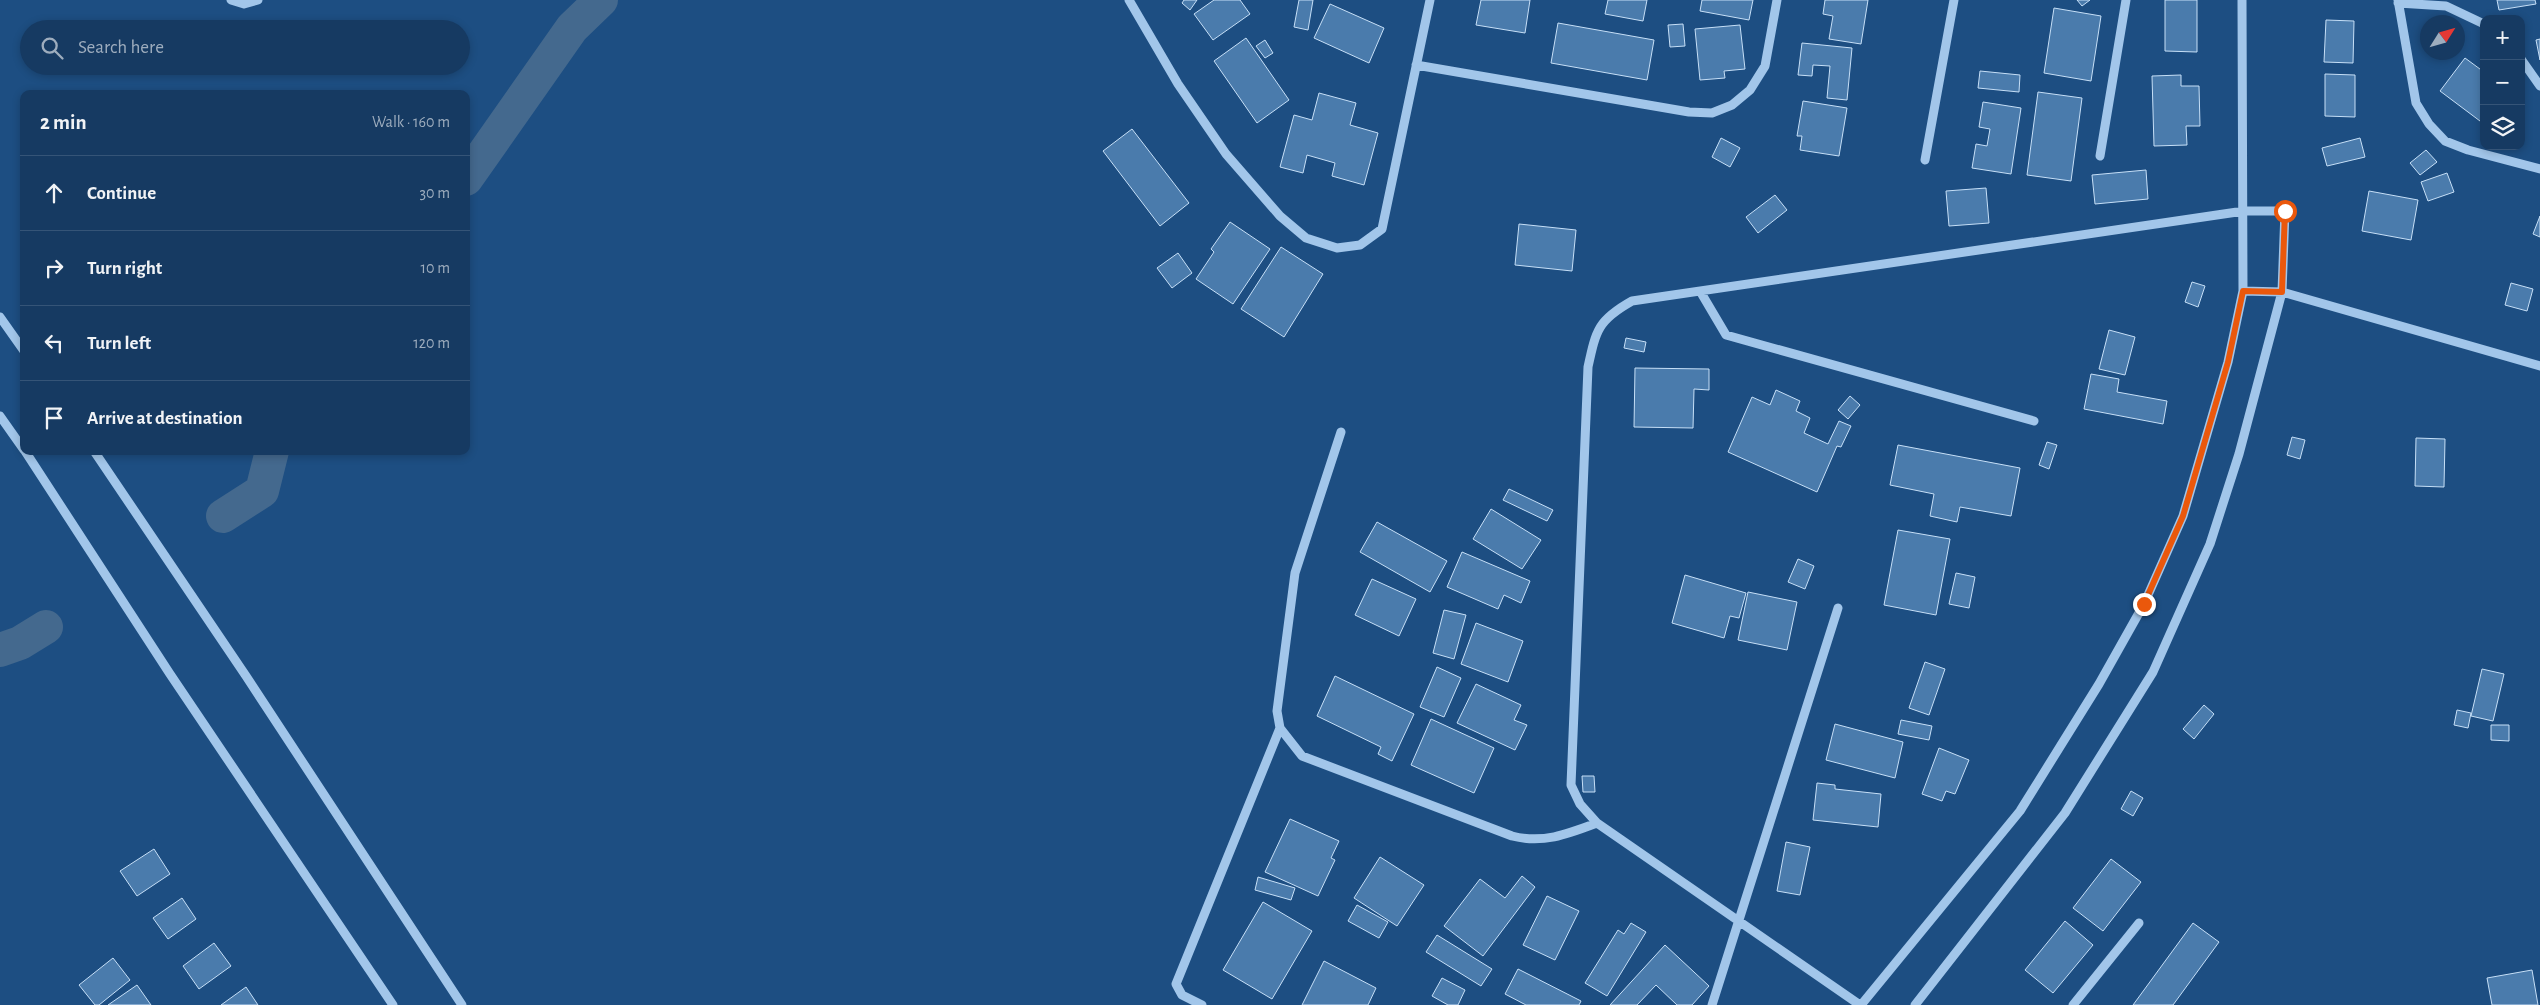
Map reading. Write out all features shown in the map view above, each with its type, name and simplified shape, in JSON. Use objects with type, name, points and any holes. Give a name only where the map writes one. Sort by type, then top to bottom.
[{"type":"street","points":[[230,0],[244,4],[258,0]]},
{"type":"street","points":[[1129,0],[1178,84],[1226,154],[1280,216],[1306,238],[1337,248],[1360,245],[1382,229],[1430,0]]},
{"type":"street","points":[[1416,64],[1689,112],[1712,113],[1732,105],[1750,90],[1765,66],[1777,0]]},
{"type":"street","points":[[1925,160],[1954,0]]},
{"type":"street","points":[[2100,156],[2126,0]]},
{"type":"street","points":[[1915,1005],[2065,813],[2153,672],[2210,544],[2239,454],[2282,292],[2285,211],[2244,211],[1632,301],[1609,314],[1594,338],[1588,367],[1571,785],[1580,804],[1597,823],[1860,1005],[2020,810],[2098,684],[2144,604],[2183,516],[2228,362],[2243,291],[2244,211],[2242,0]]},
{"type":"street","points":[[2480,22],[2446,6],[2398,2],[2416,103],[2430,124],[2446,141],[2468,150],[2540,169]]},
{"type":"street","points":[[2522,60],[2540,86]]},
{"type":"street","points":[[1700,291],[1726,335],[2034,421]]},
{"type":"street","points":[[2243,291],[2282,292],[2540,366]]},
{"type":"street","points":[[0,317],[20,345]]},
{"type":"street","points":[[0,416],[20,444]]},
{"type":"street","points":[[1341,432],[1295,573],[1277,711],[1280,728],[1302,756],[1512,836],[1529,840],[1552,838],[1597,823]]},
{"type":"street","points":[[27,455],[176,682],[393,1005]]},
{"type":"street","points":[[97,455],[246,676],[462,1005]]},
{"type":"street","points":[[1712,1005],[1838,608]]},
{"type":"street","points":[[1202,1005],[1182,995],[1176,984],[1280,728]]},
{"type":"street","points":[[2073,1005],[2139,924]]},
{"type":"building","points":[[1184,0],[1197,0],[1190,10],[1182,3]]},
{"type":"building","points":[[1214,0],[1240,0],[1250,14],[1213,40],[1194,14]]},
{"type":"building","points":[[1299,0],[1313,0],[1308,30],[1294,27]]},
{"type":"building","points":[[1481,0],[1530,0],[1525,33],[1476,25]]},
{"type":"building","points":[[1608,0],[1647,0],[1643,21],[1605,14]]},
{"type":"building","points":[[1702,0],[1753,0],[1749,20],[1700,11]]},
{"type":"building","points":[[1825,0],[1868,0],[1861,44],[1829,39],[1833,16],[1823,14]]},
{"type":"building","points":[[2077,0],[2090,0],[2082,6]]},
{"type":"building","points":[[2165,0],[2197,0],[2197,52],[2165,51]]},
{"type":"building","points":[[2497,0],[2535,0],[2536,4],[2499,10]]},
{"type":"building","points":[[1330,4],[1384,28],[1369,63],[1314,38]]},
{"type":"building","points":[[2054,8],[2101,16],[2091,81],[2044,73]]},
{"type":"building","points":[[2326,20],[2354,21],[2353,63],[2324,62]]},
{"type":"building","points":[[1558,23],[1654,40],[1647,80],[1551,63]]},
{"type":"building","points":[[1683,24],[1685,46],[1670,47],[1668,25]]},
{"type":"building","points":[[1740,25],[1745,69],[1724,71],[1725,78],[1700,80],[1695,29]]},
{"type":"building","points":[[1246,38],[1289,100],[1257,123],[1214,61]]},
{"type":"building","points":[[2540,39],[2540,60],[2536,40]]},
{"type":"building","points":[[1265,40],[1273,53],[1265,58],[1256,46]]},
{"type":"building","points":[[1802,43],[1852,48],[1847,100],[1827,98],[1830,66],[1813,65],[1812,76],[1798,75]]},
{"type":"building","points":[[2465,58],[2480,69],[2480,121],[2440,91]]},
{"type":"building","points":[[1980,71],[2020,75],[2019,92],[1978,88]]},
{"type":"building","points":[[2325,74],[2355,75],[2355,117],[2325,116]]},
{"type":"building","points":[[2181,75],[2181,86],[2199,86],[2200,126],[2186,126],[2187,145],[2154,146],[2152,76]]},
{"type":"building","points":[[2038,92],[2082,98],[2071,181],[2027,175]]},
{"type":"building","points":[[1319,93],[1356,103],[1350,125],[1378,133],[1364,185],[1332,176],[1335,163],[1307,155],[1303,173],[1280,167],[1294,115],[1312,120]]},
{"type":"building","points":[[1803,101],[1847,108],[1839,156],[1800,150],[1802,136],[1797,136]]},
{"type":"building","points":[[1983,102],[2021,108],[2011,174],[1972,168],[1976,144],[1987,146],[1990,129],[1979,127]]},
{"type":"building","points":[[1132,129],[1189,203],[1160,226],[1103,151]]},
{"type":"building","points":[[1721,138],[1740,148],[1730,167],[1712,157]]},
{"type":"building","points":[[2360,138],[2365,157],[2327,166],[2322,148]]},
{"type":"building","points":[[2426,150],[2437,162],[2420,175],[2410,163]]},
{"type":"building","points":[[2146,170],[2148,199],[2095,204],[2092,175]]},
{"type":"building","points":[[2447,173],[2454,192],[2428,201],[2421,182]]},
{"type":"building","points":[[1986,188],[1989,223],[1949,226],[1946,191]]},
{"type":"building","points":[[2369,191],[2418,200],[2411,240],[2362,231]]},
{"type":"building","points":[[1775,195],[1787,210],[1758,233],[1746,217]]},
{"type":"building","points":[[2540,216],[2540,237],[2533,234]]},
{"type":"building","points":[[1230,222],[1270,249],[1233,304],[1196,279],[1214,252],[1211,249]]},
{"type":"building","points":[[1519,224],[1576,230],[1572,271],[1515,265]]},
{"type":"building","points":[[1281,247],[1323,274],[1284,337],[1241,309]]},
{"type":"building","points":[[1178,253],[1192,273],[1172,288],[1157,268]]},
{"type":"building","points":[[2192,282],[2205,286],[2198,307],[2185,302]]},
{"type":"building","points":[[2511,283],[2533,289],[2527,311],[2505,305]]},
{"type":"building","points":[[2109,330],[2135,337],[2125,375],[2099,369]]},
{"type":"building","points":[[1626,338],[1646,342],[1644,352],[1624,348]]},
{"type":"building","points":[[1635,368],[1709,369],[1709,390],[1694,389],[1693,428],[1634,427]]},
{"type":"building","points":[[2091,374],[2119,379],[2117,392],[2167,401],[2163,424],[2084,409]]},
{"type":"building","points":[[1776,390],[1800,401],[1796,411],[1810,418],[1804,433],[1828,444],[1839,421],[1851,426],[1841,447],[1837,446],[1817,492],[1728,452],[1752,397],[1770,405]]},
{"type":"building","points":[[1850,396],[1860,405],[1848,419],[1838,410]]},
{"type":"building","points":[[2292,437],[2305,440],[2300,459],[2287,455]]},
{"type":"building","points":[[2416,438],[2445,439],[2444,487],[2415,486]]},
{"type":"building","points":[[2047,442],[2057,445],[2049,469],[2039,465]]},
{"type":"building","points":[[1898,445],[2020,468],[2011,516],[1960,507],[1957,522],[1930,516],[1934,494],[1890,485]]},
{"type":"building","points":[[1509,489],[1553,510],[1547,521],[1503,500]]},
{"type":"building","points":[[1491,509],[1541,540],[1522,569],[1473,539]]},
{"type":"building","points":[[1377,522],[1447,561],[1430,592],[1360,552]]},
{"type":"building","points":[[1898,530],[1950,539],[1936,615],[1884,605]]},
{"type":"building","points":[[1462,552],[1530,581],[1521,603],[1504,595],[1498,609],[1447,587]]},
{"type":"building","points":[[1798,559],[1814,566],[1805,589],[1788,582]]},
{"type":"building","points":[[1956,573],[1975,577],[1969,608],[1949,604]]},
{"type":"building","points":[[1685,575],[1746,593],[1739,618],[1730,616],[1724,638],[1672,623]]},
{"type":"building","points":[[1372,579],[1416,599],[1399,636],[1355,615]]},
{"type":"building","points":[[1748,592],[1797,602],[1787,650],[1738,640]]},
{"type":"building","points":[[1444,610],[1466,615],[1454,659],[1433,653]]},
{"type":"building","points":[[1476,623],[1523,641],[1508,682],[1461,664]]},
{"type":"building","points":[[1925,662],[1945,669],[1929,715],[1909,708]]},
{"type":"building","points":[[1437,667],[1461,678],[1444,717],[1420,707]]},
{"type":"building","points":[[2482,669],[2504,674],[2493,721],[2471,716]]},
{"type":"building","points":[[1335,676],[1414,714],[1392,761],[1378,754],[1381,747],[1317,716]]},
{"type":"building","points":[[1476,684],[1521,705],[1514,720],[1527,725],[1515,750],[1457,723]]},
{"type":"building","points":[[2204,705],[2214,714],[2194,739],[2183,729]]},
{"type":"building","points":[[2457,710],[2471,713],[2468,728],[2454,725]]},
{"type":"building","points":[[1431,719],[1494,748],[1474,793],[1411,765]]},
{"type":"building","points":[[1901,720],[1932,726],[1929,740],[1898,734]]},
{"type":"building","points":[[1835,724],[1903,742],[1895,778],[1826,760]]},
{"type":"building","points":[[2491,725],[2509,725],[2509,741],[2491,740]]},
{"type":"building","points":[[1939,748],[1969,760],[1955,794],[1946,791],[1942,801],[1922,794]]},
{"type":"building","points":[[1582,776],[1594,776],[1595,792],[1583,792]]},
{"type":"building","points":[[1817,783],[1835,785],[1835,789],[1881,794],[1878,827],[1813,820]]},
{"type":"building","points":[[2131,791],[2143,798],[2133,816],[2121,809]]},
{"type":"building","points":[[1290,819],[1339,841],[1331,858],[1335,860],[1318,896],[1265,872]]},
{"type":"building","points":[[1786,842],[1810,847],[1800,895],[1777,891]]},
{"type":"building","points":[[154,849],[170,874],[137,896],[120,871]]},
{"type":"building","points":[[1380,857],[1424,885],[1397,926],[1354,898]]},
{"type":"building","points":[[2111,859],[2141,882],[2103,931],[2073,908]]},
{"type":"building","points":[[1522,876],[1535,887],[1483,956],[1444,926],[1480,879],[1505,898]]},
{"type":"building","points":[[1258,877],[1295,888],[1291,900],[1255,890]]},
{"type":"building","points":[[1547,896],[1579,911],[1555,960],[1523,945]]},
{"type":"building","points":[[182,898],[196,919],[168,939],[153,918]]},
{"type":"building","points":[[1263,902],[1312,931],[1272,999],[1223,970]]},
{"type":"building","points":[[1357,905],[1388,922],[1379,938],[1348,921]]},
{"type":"building","points":[[2065,921],[2093,945],[2053,993],[2025,970]]},
{"type":"building","points":[[1631,923],[1646,932],[1607,996],[1585,983],[1618,930],[1624,934]]},
{"type":"building","points":[[2193,923],[2219,942],[2173,1005],[2133,1005]]},
{"type":"building","points":[[1437,935],[1492,969],[1481,986],[1426,952]]},
{"type":"building","points":[[214,943],[231,966],[199,989],[183,966]]},
{"type":"building","points":[[1665,945],[1709,986],[1692,1005],[1677,1005],[1656,985],[1637,1005],[1610,1005]]},
{"type":"building","points":[[113,958],[130,980],[99,1005],[95,1005],[79,985]]},
{"type":"building","points":[[1324,961],[1376,988],[1368,1005],[1302,1005]]},
{"type":"building","points":[[1518,969],[1581,1001],[1579,1005],[1526,1005],[1505,994]]},
{"type":"building","points":[[2532,970],[2538,1005],[2492,1005],[2487,978]]},
{"type":"building","points":[[1442,978],[1465,990],[1458,1005],[1448,1005],[1432,996]]},
{"type":"building","points":[[137,985],[151,1005],[108,1005]]},
{"type":"building","points":[[246,987],[258,1005],[221,1005]]},
{"type":"waterway","points":[[470,173],[572,28],[601,0]]},
{"type":"waterway","points":[[223,516],[262,491],[271,455]]},
{"type":"waterway","points":[[0,650],[20,643],[46,627]]},
{"type":"route","points":[[2144,604],[2183,516],[2228,362],[2243,291],[2282,292],[2285,211]]}]
